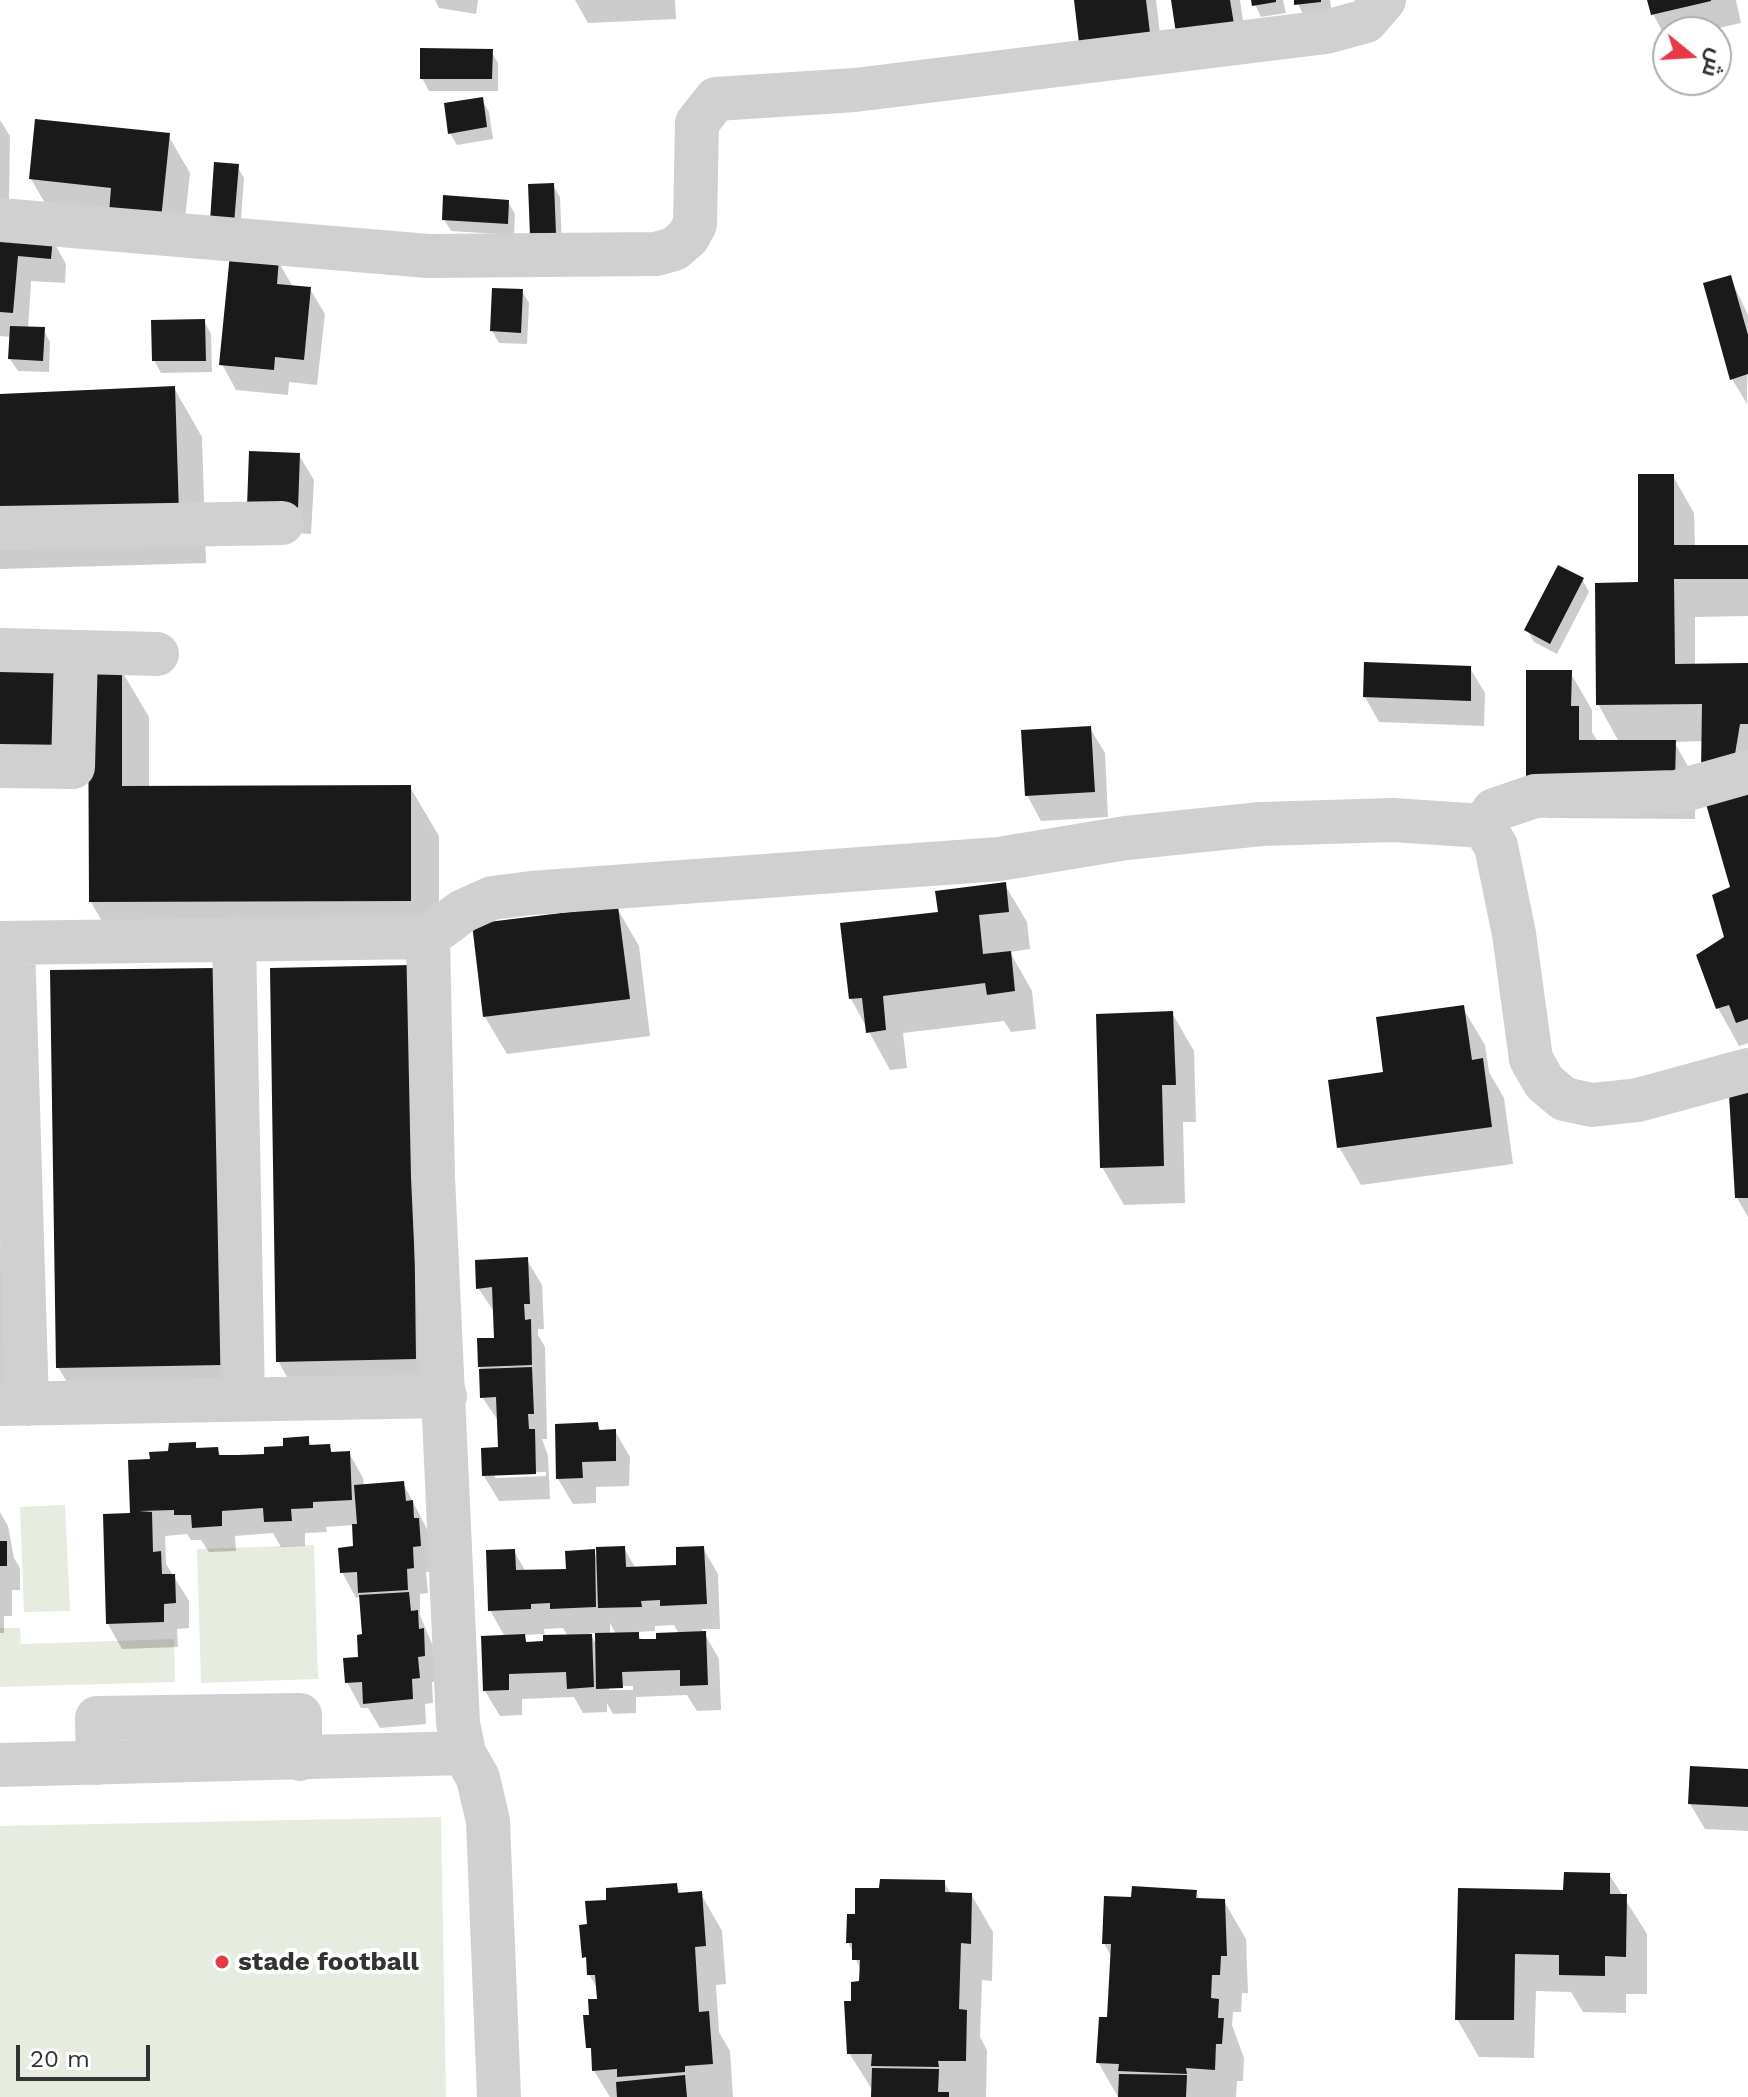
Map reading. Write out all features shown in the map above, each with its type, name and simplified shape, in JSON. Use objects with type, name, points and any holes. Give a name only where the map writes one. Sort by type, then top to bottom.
[{"type":"street","points":[[0,220],[428,256],[656,254],[674,249],[688,237],[695,224],[695,132],[704,110],[716,99],[855,90],[1326,32],[1366,21],[1384,0]]},
{"type":"street","points":[[0,528],[282,523]]},
{"type":"street","points":[[0,650],[157,654]]},
{"type":"street","points":[[0,766],[73,767],[76,652]]},
{"type":"street","points":[[1483,826],[1494,810],[1535,796],[1677,792],[1748,772]]},
{"type":"street","points":[[445,1396],[13,1404],[6,943],[428,937],[463,911],[492,898],[531,893],[999,859],[1126,838],[1261,824],[1393,820],[1483,826]]},
{"type":"street","points":[[1483,826],[1496,846],[1514,934],[1531,1059],[1544,1082],[1564,1099],[1592,1105],[1638,1100],[1748,1070]]},
{"type":"street","points":[[428,937],[433,1177],[458,1723],[464,1753],[478,1778],[488,1821],[499,2097]]},
{"type":"street","points":[[234,938],[243,1399]]},
{"type":"street","points":[[0,1765],[98,1763],[97,1718],[300,1715],[300,1759],[464,1753]]},
{"type":"shaded area","points":[[65,1505],[70,1611],[24,1612],[20,1507]]},
{"type":"shaded area","points":[[314,1545],[318,1679],[201,1683],[197,1549]]},
{"type":"shaded area","points":[[0,1628],[20,1628],[21,1644],[174,1639],[175,1682],[0,1687]]},
{"type":"shaded area","name":"stade football","points":[[441,1817],[446,2097],[0,2097],[0,1826]]},
{"type":"building","points":[[1074,0],[1146,0],[1150,33],[1079,43]]},
{"type":"building","points":[[1171,0],[1230,0],[1234,24],[1176,33]]},
{"type":"building","points":[[1251,0],[1276,0],[1276,2],[1252,6]]},
{"type":"building","points":[[1294,0],[1321,0],[1321,2],[1294,5]]},
{"type":"building","points":[[1647,0],[1711,0],[1711,1],[1651,15]]},
{"type":"building","points":[[420,48],[493,49],[492,79],[420,79]]},
{"type":"building","points":[[483,97],[487,127],[448,134],[444,103]]},
{"type":"building","points":[[35,119],[170,133],[161,219],[109,213],[111,188],[29,179]]},
{"type":"building","points":[[214,162],[239,164],[234,223],[210,221]]},
{"type":"building","points":[[554,183],[556,234],[530,236],[528,184]]},
{"type":"building","points":[[443,195],[509,200],[508,224],[442,220]]},
{"type":"building","points":[[0,233],[53,237],[51,259],[18,256],[13,313],[0,312]]},
{"type":"building","points":[[230,254],[279,259],[277,284],[311,287],[304,360],[275,357],[274,370],[219,365]]},
{"type":"building","points":[[1731,275],[1748,335],[1748,374],[1730,380],[1703,283]]},
{"type":"building","points":[[492,288],[523,289],[521,333],[490,331]]},
{"type":"building","points":[[205,319],[206,361],[152,361],[151,320]]},
{"type":"building","points":[[10,326],[45,327],[43,361],[8,359]]},
{"type":"building","points":[[175,386],[179,514],[0,519],[0,394]]},
{"type":"building","points":[[249,451],[300,453],[298,509],[247,507]]},
{"type":"building","points":[[1638,474],[1674,474],[1674,545],[1748,545],[1748,579],[1674,579],[1675,664],[1748,663],[1748,724],[1740,724],[1735,754],[1701,772],[1702,704],[1596,705],[1595,583],[1638,582]]},
{"type":"building","points":[[1558,565],[1584,578],[1550,644],[1524,630]]},
{"type":"building","points":[[1364,662],[1471,666],[1471,701],[1363,697]]},
{"type":"building","points":[[88,666],[122,666],[122,786],[411,785],[411,901],[89,902]]},
{"type":"building","points":[[0,668],[60,670],[58,753],[0,751]]},
{"type":"building","points":[[1526,670],[1572,670],[1571,706],[1579,706],[1579,740],[1676,740],[1675,782],[1526,781]]},
{"type":"building","points":[[1091,726],[1095,792],[1025,796],[1021,730]]},
{"type":"building","points":[[1748,792],[1748,1019],[1736,1023],[1729,1005],[1716,1009],[1696,955],[1724,937],[1712,895],[1730,887],[1706,804]]},
{"type":"building","points":[[1006,882],[1009,912],[979,915],[983,954],[1011,951],[1015,991],[987,995],[985,983],[883,996],[886,1030],[866,1033],[862,998],[849,999],[840,923],[938,912],[935,891]]},
{"type":"building","points":[[618,906],[630,999],[483,1017],[472,924]]},
{"type":"building","points":[[411,965],[416,1359],[276,1362],[270,968]]},
{"type":"building","points":[[216,968],[222,1365],[56,1368],[50,970]]},
{"type":"building","points":[[1464,1005],[1472,1060],[1483,1058],[1492,1127],[1337,1148],[1328,1080],[1383,1072],[1376,1017]]},
{"type":"building","points":[[1173,1011],[1176,1085],[1162,1085],[1164,1166],[1100,1168],[1096,1014]]},
{"type":"building","points":[[1748,1093],[1748,1198],[1735,1198],[1729,1094]]},
{"type":"building","points":[[528,1257],[530,1304],[524,1304],[525,1320],[531,1319],[532,1365],[478,1367],[477,1338],[494,1338],[492,1287],[476,1289],[475,1260]]},
{"type":"building","points":[[532,1367],[534,1414],[528,1414],[529,1429],[535,1429],[536,1474],[482,1476],[481,1448],[498,1447],[496,1397],[480,1398],[479,1369]]},
{"type":"building","points":[[598,1422],[599,1430],[616,1429],[616,1461],[582,1462],[583,1478],[556,1479],[555,1424]]},
{"type":"building","points":[[309,1436],[309,1445],[330,1444],[331,1452],[350,1451],[352,1500],[313,1502],[313,1508],[291,1509],[292,1521],[264,1522],[263,1508],[222,1511],[222,1526],[192,1528],[191,1515],[174,1515],[174,1510],[139,1511],[152,1512],[153,1552],[161,1551],[162,1574],[175,1574],[176,1603],[164,1604],[164,1622],[106,1624],[103,1514],[130,1513],[128,1460],[150,1459],[149,1452],[168,1451],[169,1443],[196,1442],[196,1448],[218,1447],[219,1455],[264,1454],[264,1447],[283,1446],[283,1438]]},
{"type":"building","points":[[404,1481],[406,1501],[413,1500],[414,1518],[419,1518],[421,1546],[413,1547],[414,1568],[407,1569],[408,1590],[358,1593],[357,1572],[340,1573],[338,1548],[353,1546],[352,1524],[357,1524],[354,1485]]},
{"type":"building","points":[[0,1541],[7,1541],[7,1566],[0,1566]]},
{"type":"building","points":[[625,1546],[626,1567],[676,1565],[676,1547],[704,1546],[707,1604],[660,1606],[660,1600],[641,1601],[642,1607],[598,1608],[596,1547]]},
{"type":"building","points":[[515,1549],[516,1570],[566,1569],[565,1551],[595,1549],[596,1607],[550,1609],[550,1603],[531,1604],[531,1609],[488,1611],[486,1550]]},
{"type":"building","points":[[409,1592],[411,1611],[418,1610],[419,1629],[424,1628],[425,1656],[418,1657],[420,1678],[412,1679],[413,1699],[363,1704],[362,1682],[345,1683],[343,1658],[358,1657],[357,1635],[362,1634],[359,1595]]},
{"type":"building","points":[[706,1631],[708,1685],[680,1686],[680,1670],[622,1672],[623,1688],[596,1689],[595,1633],[639,1632],[639,1639],[656,1639],[656,1633]]},
{"type":"building","points":[[525,1634],[526,1642],[543,1641],[543,1635],[592,1634],[594,1687],[567,1689],[566,1672],[509,1674],[509,1690],[483,1691],[481,1636]]},
{"type":"building","points":[[1690,1766],[1748,1769],[1748,1807],[1688,1804]]},
{"type":"building","points":[[1564,1872],[1610,1873],[1610,1894],[1627,1894],[1626,1957],[1605,1956],[1605,1976],[1559,1975],[1559,1955],[1515,1954],[1514,2020],[1455,2020],[1458,1888],[1563,1890]]},
{"type":"building","points":[[880,1879],[945,1880],[945,1892],[972,1893],[971,1944],[961,1943],[959,2009],[967,2010],[966,2061],[938,2061],[939,2067],[871,2066],[872,2054],[847,2054],[844,2001],[851,2001],[851,1982],[859,1981],[860,1960],[852,1960],[852,1943],[846,1943],[847,1914],[855,1914],[855,1888],[879,1888]]},
{"type":"building","points":[[677,1883],[678,1893],[702,1891],[706,1946],[695,1947],[699,2012],[709,2011],[713,2064],[685,2066],[685,2072],[617,2077],[617,2069],[592,2071],[591,2048],[586,2048],[583,2015],[589,2015],[588,1999],[597,1999],[595,1975],[587,1975],[586,1957],[582,1958],[579,1925],[587,1924],[585,1901],[606,1900],[606,1888]]},
{"type":"building","points":[[1132,1886],[1197,1890],[1196,1898],[1225,1899],[1227,1956],[1221,1956],[1220,1975],[1212,1975],[1211,1998],[1219,1999],[1218,2018],[1224,2018],[1222,2044],[1216,2044],[1215,2070],[1186,2068],[1187,2074],[1118,2071],[1119,2064],[1096,2063],[1099,2017],[1107,2017],[1111,1944],[1102,1944],[1104,1896],[1131,1897]]},
{"type":"building","points":[[872,2068],[939,2069],[938,2092],[949,2092],[949,2097],[871,2097]]},
{"type":"building","points":[[1119,2074],[1187,2075],[1186,2097],[1118,2097]]},
{"type":"building","points":[[685,2075],[687,2097],[617,2097],[616,2082]]},
{"type":"place","name":"stade football","points":[[222,1962]]}]
